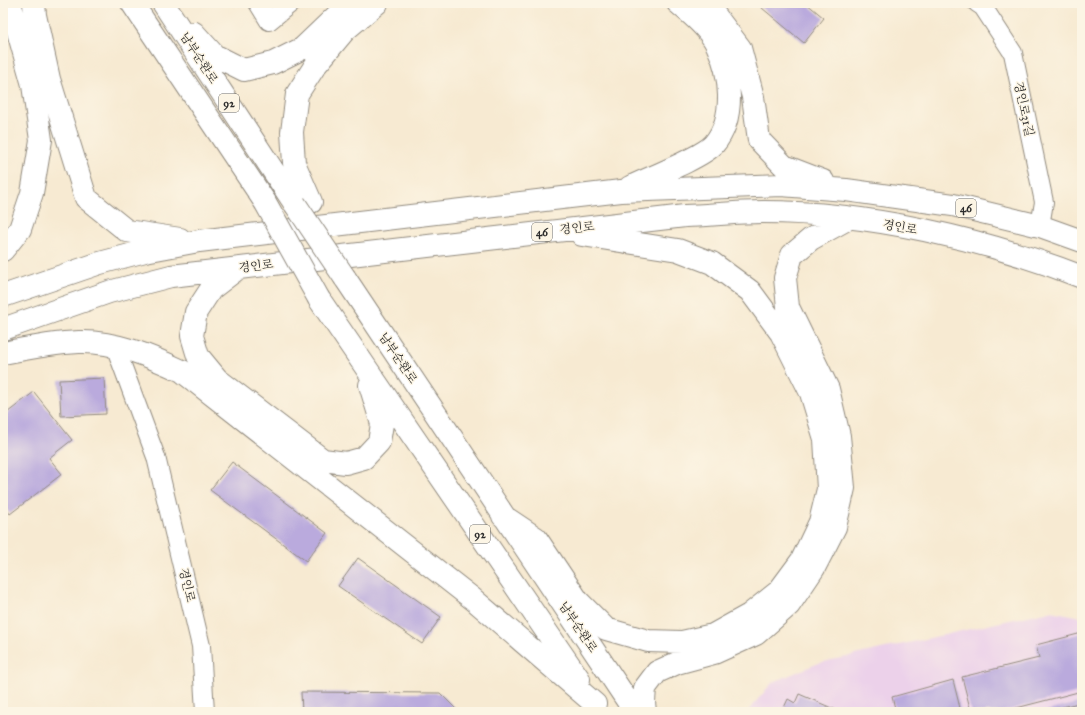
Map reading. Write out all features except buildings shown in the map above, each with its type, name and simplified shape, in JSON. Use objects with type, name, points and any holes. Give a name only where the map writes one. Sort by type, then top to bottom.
[{"type":"main road","points":[[3,250],[20,229],[32,193],[41,140],[33,85],[10,3]]},
{"type":"main road","points":[[34,3],[35,15],[49,80],[86,198],[127,231],[199,242]]},
{"type":"main road","name":"남부순환로","points":[[132,3],[265,202],[319,299],[598,708]]},
{"type":"main road","name":"남부순환로","points":[[163,3],[303,203],[344,278],[635,712]]},
{"type":"main road","points":[[168,3],[214,55],[244,70],[273,63],[303,48],[350,3]]},
{"type":"main road","points":[[303,203],[294,163],[292,132],[297,94],[315,66],[345,30],[377,3]]},
{"type":"main road","points":[[621,191],[690,159],[713,145],[726,121],[729,96],[726,69],[717,44],[699,22],[678,3]]},
{"type":"main road","points":[[703,3],[712,11],[740,48],[753,97],[759,140],[784,166],[846,190]]},
{"type":"main road","name":"46","points":[[3,296],[100,263],[145,251],[199,242],[621,191],[781,185],[846,190],[953,205],[1040,226],[1082,242]]},
{"type":"main road","name":"경인로","points":[[3,330],[108,292],[171,276],[684,216],[756,212],[849,218],[948,235],[1082,277]]},
{"type":"main road","points":[[645,712],[645,688],[657,672],[677,663],[714,653],[756,634],[789,606],[814,568],[835,527],[844,488],[839,436],[828,389],[788,307],[785,278],[792,255],[811,239],[849,218]]},
{"type":"main road","points":[[503,516],[536,538],[578,601],[606,629],[648,641],[682,642],[713,635],[749,615],[779,591],[802,560],[820,522],[828,489],[825,439],[811,393],[781,333],[750,291],[712,263],[678,250],[553,231]]},
{"type":"main road","points":[[237,269],[212,289],[196,312],[192,336],[198,356],[217,379],[323,460],[346,463],[364,458],[379,442],[382,424],[364,365]]},
{"type":"main road","points":[[3,353],[80,342],[115,346],[149,356],[182,371],[473,599],[598,708]]},
{"type":"street","points":[[258,3],[269,21],[291,3]]},
{"type":"street","name":"경인로31길","points":[[977,3],[983,7],[1013,53],[1044,202],[1040,226]]},
{"type":"street","name":"경인로","points":[[115,346],[156,457],[201,646],[205,712]]},
{"type":"shaded area","points":[[1050,611],[1082,617],[1082,712],[747,712],[773,682],[819,663]]}]
